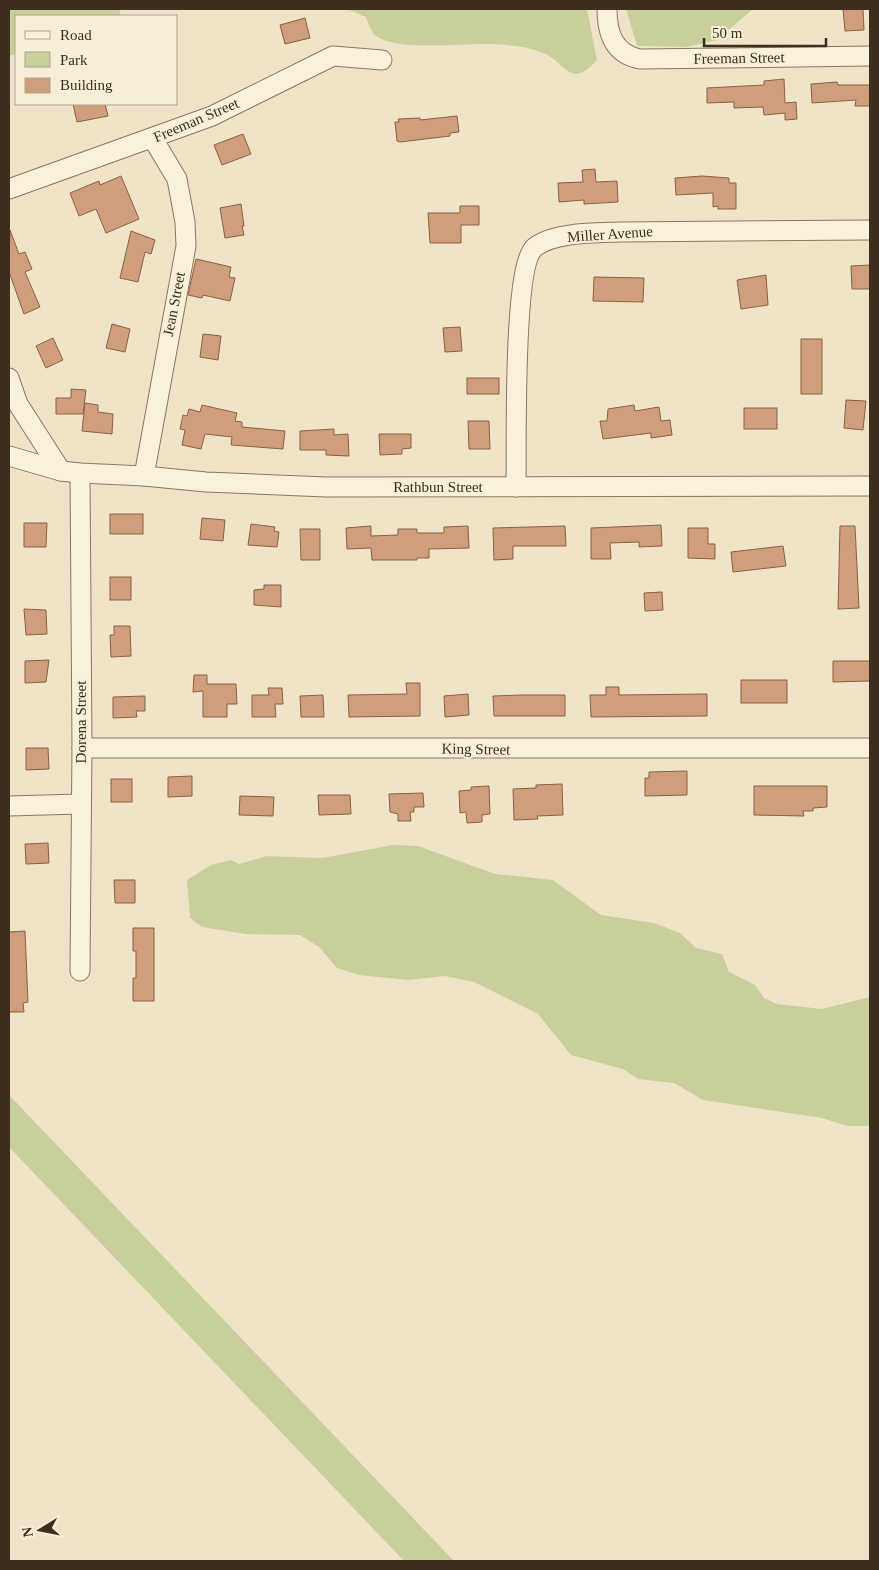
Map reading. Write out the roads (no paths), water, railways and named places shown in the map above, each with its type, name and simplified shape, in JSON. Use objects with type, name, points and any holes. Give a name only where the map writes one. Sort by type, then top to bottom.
[{"type":"street","name":"Freeman Street","points":[[607,9],[608,28],[614,43],[625,54],[640,59],[870,56]]},
{"type":"street","name":"Freeman Street","points":[[9,189],[153,139],[212,116],[333,56],[382,60]]},
{"type":"street","name":"Jean Street","points":[[144,476],[186,246],[185,222],[177,179],[153,139]]},
{"type":"street","name":"Miller Avenue","points":[[516,487],[517,355],[524,273],[527,257],[534,247],[546,241],[580,234],[870,230]]},
{"type":"street","points":[[9,378],[18,404],[61,471]]},
{"type":"street","name":"Rathbun Street","points":[[9,456],[61,471],[80,473],[144,476],[206,482],[326,487],[870,486]]},
{"type":"street","name":"Dorena Street","points":[[80,473],[82,748],[80,971]]},
{"type":"street","name":"King Street","points":[[82,748],[870,748]]},
{"type":"street","points":[[9,806],[80,804]]}]
